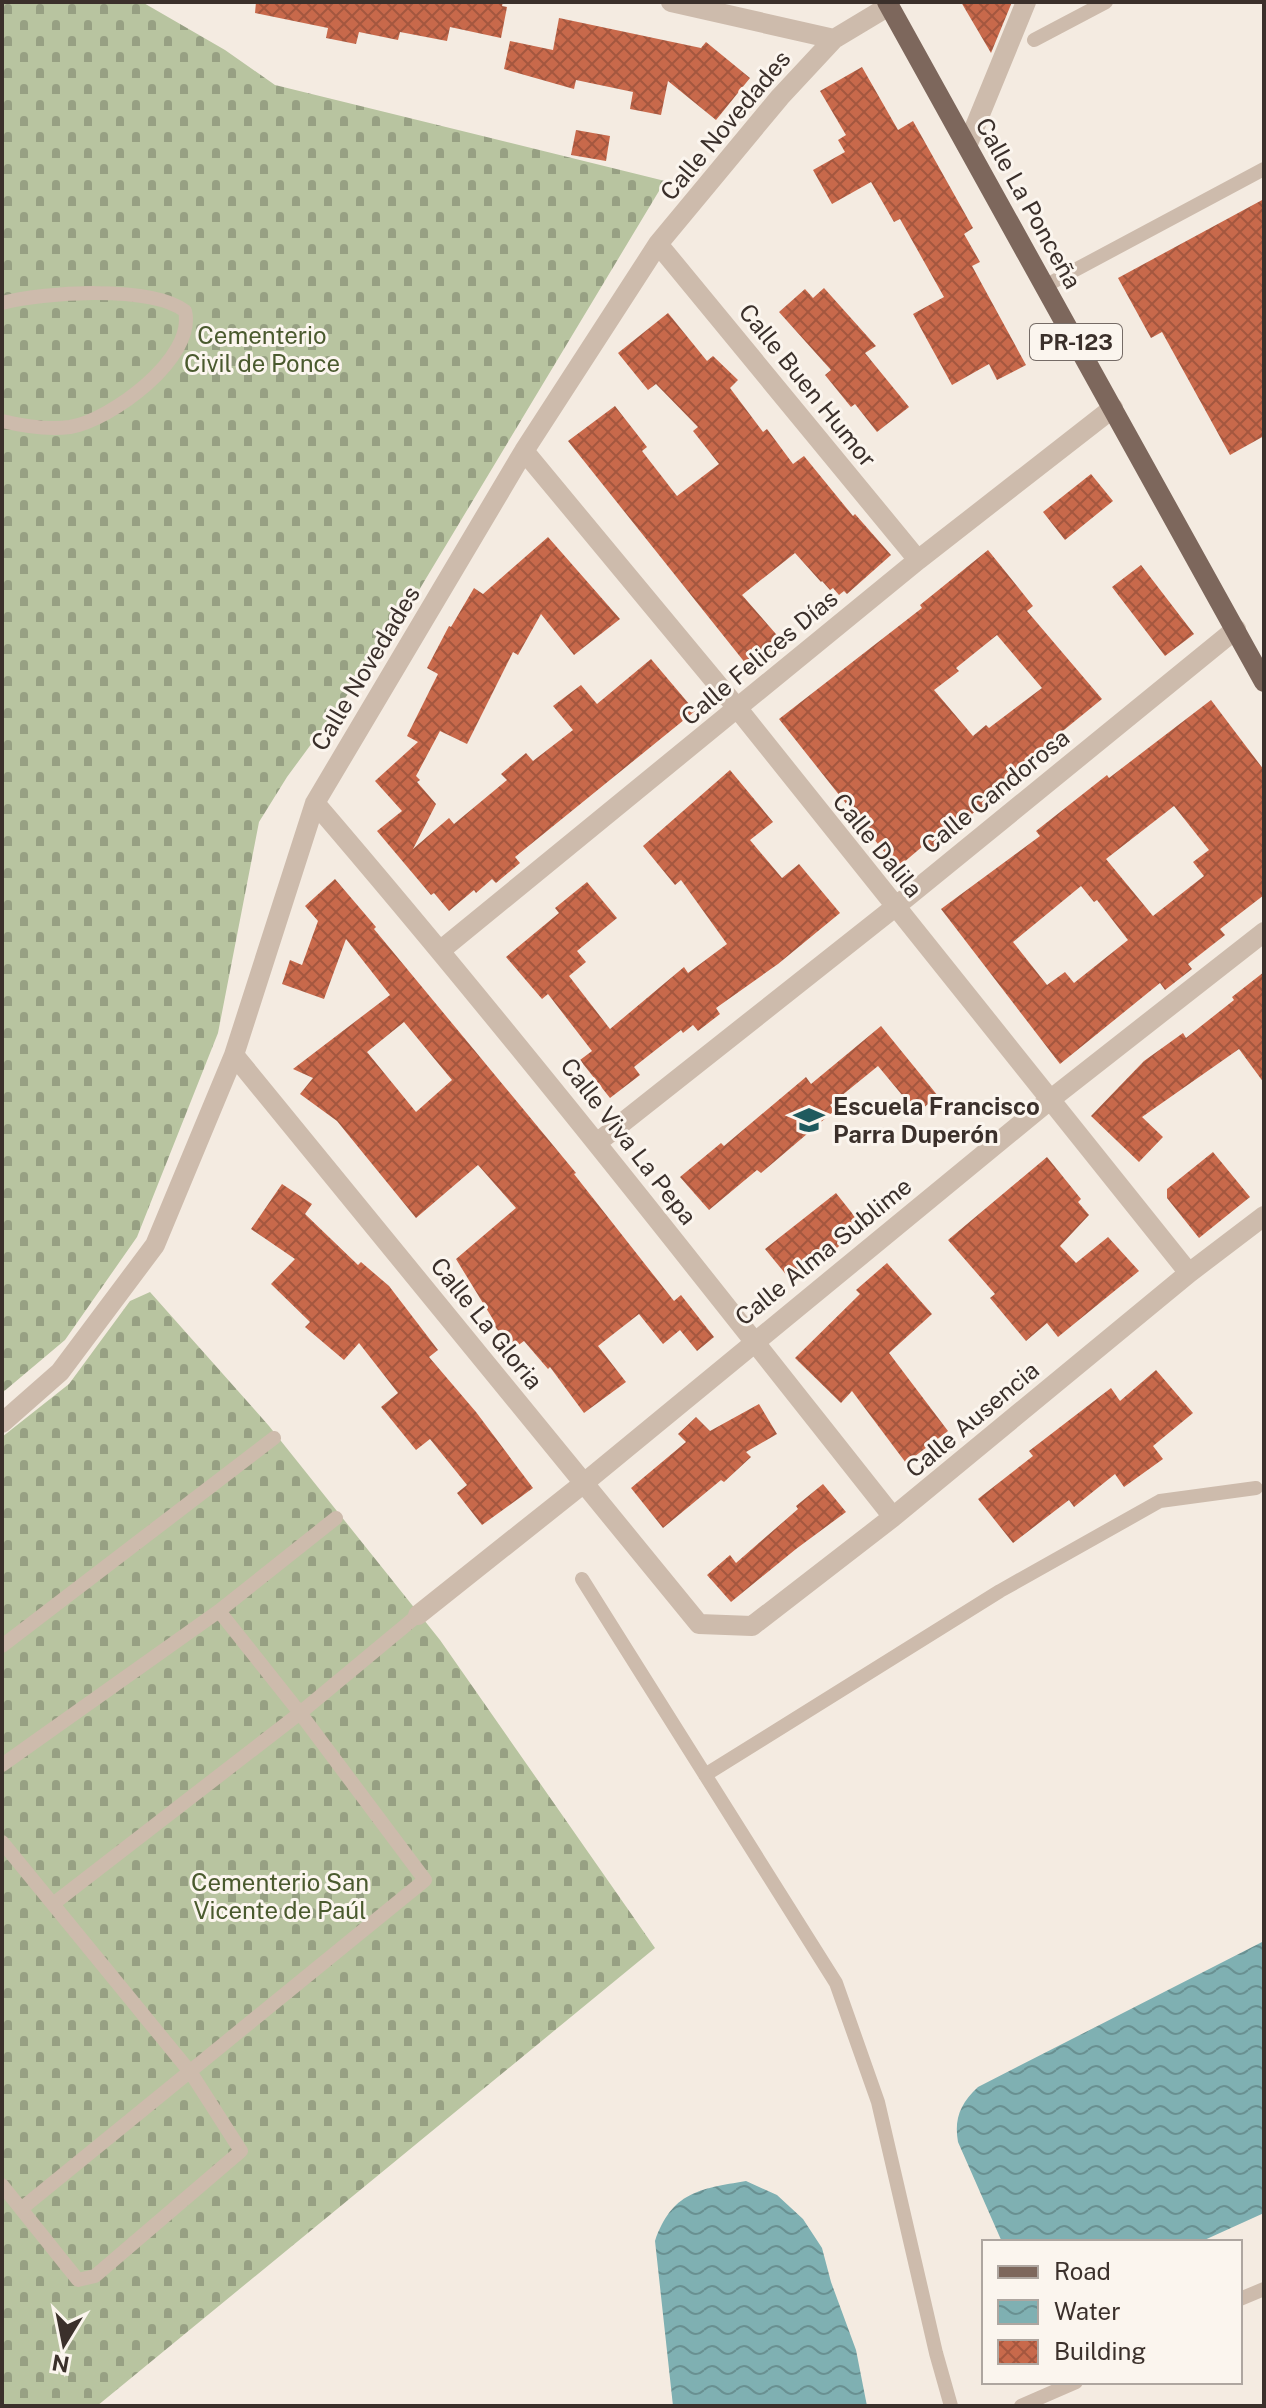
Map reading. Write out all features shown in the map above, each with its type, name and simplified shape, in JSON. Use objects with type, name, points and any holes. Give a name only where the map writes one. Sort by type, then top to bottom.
[{"type":"main road","name":"Calle La Ponceña","points":[[888,4],[1264,682]]},
{"type":"street","points":[[671,2],[834,39]]},
{"type":"street","points":[[967,146],[1026,2]]},
{"type":"street","name":"Calle Novedades","points":[[2,1423],[60,1372],[155,1245],[234,1055],[315,803],[524,451],[658,244],[780,97],[834,39],[888,4]]},
{"type":"street","name":"Calle Buen Humor","points":[[658,244],[918,560]]},
{"type":"street","name":"Calle Felices Días","points":[[441,950],[918,560],[1113,408]]},
{"type":"street","name":"Calle Dalila","points":[[524,451],[738,709],[1189,1273]]},
{"type":"street","name":"Calle Candorosa","points":[[598,1142],[895,907],[1236,629]]},
{"type":"street","name":"Calle Viva La Pepa","points":[[315,803],[441,950],[598,1142],[893,1517]]},
{"type":"street","name":"Calle Alma Sublime","points":[[418,1615],[584,1483],[1051,1099],[1264,932]]},
{"type":"street","name":"Calle La Gloria","points":[[234,1055],[699,1624]]},
{"type":"street","name":"Calle Ausencia","points":[[699,1624],[752,1626],[893,1517],[1189,1273],[1264,1216]]},
{"type":"lane","points":[[1034,40],[1106,2]]},
{"type":"lane","points":[[1045,286],[1264,169]]},
{"type":"lane","points":[[2,303],[49,294],[116,294],[171,303],[185,311],[187,321],[186,330],[172,356],[147,384],[106,414],[69,427],[35,427],[2,421]]},
{"type":"lane","points":[[2,1646],[274,1438]]},
{"type":"lane","points":[[705,1775],[1000,1591],[1160,1501],[1256,1488]]},
{"type":"lane","points":[[2,1765],[219,1611],[336,1518]]},
{"type":"lane","points":[[582,1579],[836,1983],[878,2102],[951,2406]]},
{"type":"lane","points":[[21,2209],[425,1880],[219,1611]]},
{"type":"lane","points":[[53,1904],[300,1713],[418,1615]]},
{"type":"lane","points":[[2,1842],[191,2073],[241,2151],[95,2276],[78,2280],[2,2185]]},
{"type":"lane","points":[[1242,2298],[1264,2289]]},
{"type":"lane","points":[[1021,2406],[1071,2384]]},
{"type":"green space","name":"Cementerio Civil de Ponce","points":[[2,2],[142,2],[225,50],[275,85],[665,181],[395,630],[287,777],[259,822],[218,1033],[137,1237],[65,1340],[2,1393]]},
{"type":"green space","name":"Cementerio San Vicente de Paúl","points":[[150,1292],[269,1426],[440,1640],[655,1948],[97,2406],[2,2406],[2,1437],[69,1384],[130,1301]]},
{"type":"water","points":[[1264,1941],[1264,2213],[1204,2240],[1001,2240],[958,2142],[958,2119],[963,2106],[978,2087]]},
{"type":"water","points":[[746,2181],[777,2195],[803,2219],[822,2248],[856,2350],[867,2406],[673,2406],[655,2241],[670,2212],[689,2196]]},
{"type":"building","points":[[256,2],[503,2],[502,6],[507,7],[501,38],[450,27],[447,41],[400,32],[398,40],[359,32],[356,44],[326,38],[328,28],[255,13]]},
{"type":"building","points":[[961,2],[1012,2],[991,53]]},
{"type":"building","points":[[559,18],[701,48],[706,42],[750,78],[716,120],[668,81],[661,115],[630,109],[633,92],[576,80],[574,89],[504,69],[510,41],[553,50]]},
{"type":"building","points":[[862,67],[898,130],[913,121],[973,228],[964,234],[980,262],[972,266],[1026,365],[997,380],[989,364],[952,385],[913,314],[944,297],[900,219],[894,222],[871,182],[832,204],[813,170],[845,152],[838,140],[846,135],[820,91]]},
{"type":"building","points":[[576,130],[610,136],[606,161],[571,155]]},
{"type":"building","points":[[1264,199],[1264,436],[1230,455],[1162,332],[1151,338],[1118,278]]},
{"type":"building","points":[[824,288],[876,346],[865,353],[909,407],[877,432],[855,404],[851,407],[825,375],[831,370],[779,312],[805,289],[813,298]]},
{"type":"building","points":[[668,313],[707,361],[713,356],[738,380],[730,388],[763,432],[767,429],[793,464],[804,456],[853,516],[855,514],[891,555],[847,594],[844,591],[839,595],[821,582],[795,553],[742,595],[782,641],[750,669],[568,441],[615,406],[647,447],[642,451],[677,496],[719,464],[693,431],[698,427],[656,384],[648,390],[618,353]]},
{"type":"building","points":[[1091,474],[1113,501],[1065,540],[1043,512]]},
{"type":"building","points":[[548,537],[620,619],[574,655],[541,614],[518,655],[513,652],[467,744],[440,731],[416,776],[420,780],[417,782],[436,804],[413,849],[449,818],[454,824],[507,780],[501,774],[526,753],[533,761],[573,730],[553,706],[581,685],[597,704],[651,659],[695,711],[515,857],[520,863],[496,883],[492,879],[449,911],[434,893],[431,895],[377,831],[402,811],[375,781],[418,742],[407,736],[438,674],[427,668],[474,588],[483,594]]},
{"type":"building","points":[[988,550],[1033,606],[1027,611],[1102,699],[1059,734],[1062,739],[991,797],[993,799],[955,826],[959,830],[929,854],[923,846],[897,868],[779,719],[922,608],[920,605]],"holes":[[[997,635],[1042,688],[989,728],[986,725],[973,736],[934,690]]]},
{"type":"building","points":[[1141,565],[1194,634],[1165,656],[1112,587]]},
{"type":"building","points":[[1211,700],[1264,770],[1264,895],[1220,929],[1225,935],[1188,964],[1192,969],[1165,990],[1160,983],[1060,1064],[941,909],[1040,836],[1036,831],[1107,775],[1109,778]],"holes":[[[1174,806],[1209,850],[1193,862],[1204,876],[1153,916],[1106,859]],[[1081,886],[1094,902],[1097,900],[1128,940],[1074,983],[1065,972],[1047,985],[1013,942]]]},
{"type":"building","points":[[730,770],[773,822],[750,840],[782,878],[799,864],[840,913],[778,964],[716,1008],[720,1014],[698,1031],[693,1025],[683,1033],[681,1030],[634,1067],[640,1075],[610,1098],[580,1060],[592,1051],[548,994],[542,999],[506,957],[559,913],[555,908],[587,882],[617,918],[577,951],[586,962],[569,976],[610,1029],[684,967],[688,973],[727,944],[681,880],[675,885],[643,846]]},
{"type":"building","points":[[335,879],[576,1173],[674,1301],[681,1295],[714,1337],[697,1351],[680,1330],[663,1344],[639,1314],[598,1346],[626,1382],[584,1413],[550,1367],[548,1369],[524,1341],[513,1349],[492,1323],[494,1321],[456,1259],[516,1208],[478,1165],[416,1218],[337,1121],[300,1094],[313,1078],[293,1069],[390,995],[346,939],[324,999],[282,984],[290,960],[302,965],[318,921],[305,906]],"holes":[[[404,1022],[452,1080],[416,1112],[367,1052]]]},
{"type":"building","points":[[1264,972],[1264,1083],[1239,1049],[1142,1117],[1163,1137],[1139,1162],[1091,1116],[1144,1061],[1183,1033],[1186,1038]]},
{"type":"building","points":[[881,1026],[938,1096],[917,1113],[878,1066],[830,1105],[834,1111],[761,1173],[757,1170],[709,1210],[680,1177],[721,1143],[724,1146],[806,1077],[811,1084]]},
{"type":"building","points":[[1213,1152],[1250,1197],[1199,1238],[1167,1198],[1167,1189]]},
{"type":"building","points":[[1047,1157],[1081,1199],[1078,1202],[1089,1215],[1060,1246],[1076,1263],[1108,1237],[1139,1271],[1058,1337],[1047,1323],[1026,1341],[990,1298],[995,1294],[948,1240]]},
{"type":"building","points":[[282,1184],[312,1204],[305,1214],[358,1265],[361,1262],[389,1286],[438,1350],[429,1357],[476,1412],[533,1488],[482,1525],[457,1493],[467,1485],[430,1439],[416,1450],[381,1407],[398,1393],[359,1343],[344,1360],[305,1327],[310,1322],[271,1284],[295,1259],[251,1229]]},
{"type":"building","points":[[836,1193],[863,1227],[793,1283],[765,1249]]},
{"type":"building","points":[[887,1263],[932,1314],[889,1353],[948,1431],[906,1463],[852,1391],[841,1403],[795,1358],[860,1294],[856,1290]]},
{"type":"building","points":[[1156,1370],[1193,1413],[1153,1446],[1163,1459],[1124,1487],[1115,1474],[1074,1507],[1069,1500],[1013,1543],[978,1499],[1033,1456],[1029,1451],[1111,1388],[1120,1401]]},
{"type":"building","points":[[759,1404],[777,1434],[746,1452],[751,1457],[724,1482],[721,1480],[663,1528],[631,1488],[686,1442],[678,1434],[696,1417],[710,1431]]},
{"type":"building","points":[[823,1484],[846,1512],[731,1602],[707,1575],[730,1555],[736,1563]]},
{"type":"place","name":"Escuela Francisco Parra Duperón","points":[[809,1120]]}]
